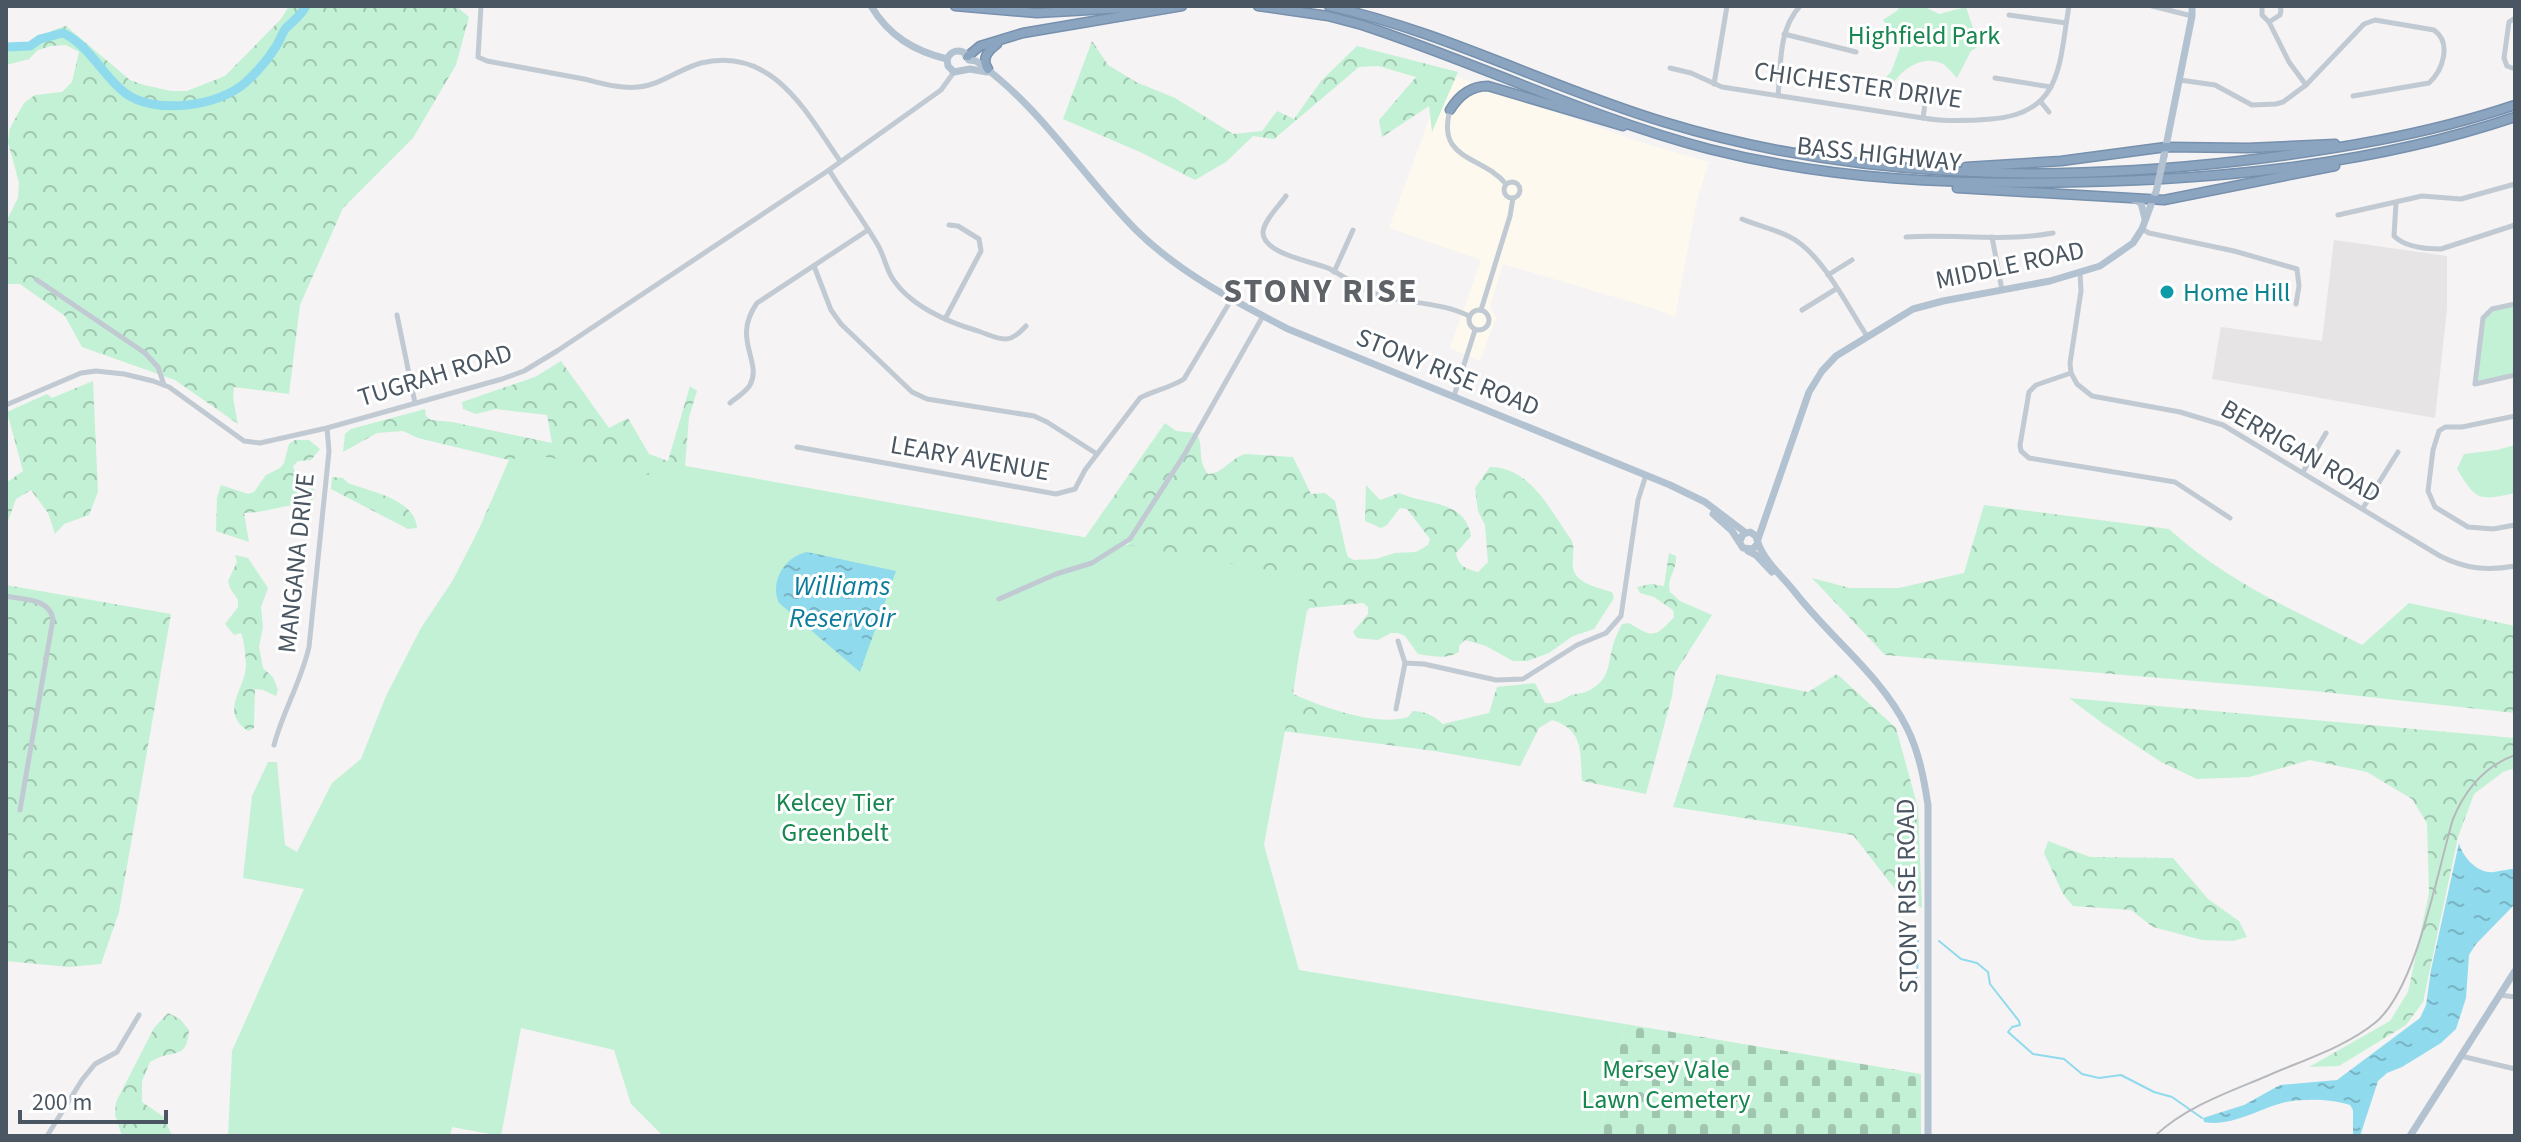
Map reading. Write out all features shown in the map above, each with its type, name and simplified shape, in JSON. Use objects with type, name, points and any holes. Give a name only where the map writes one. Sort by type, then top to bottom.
[{"type":"highway","points":[[955,6],[1037,13],[1159,6]]},
{"type":"highway","points":[[968,58],[980,46],[1023,33],[1182,6]]},
{"type":"highway","name":"BASS HIGHWAY","points":[[1258,6],[1328,16],[1362,25],[1707,148],[1762,161],[1853,176],[1948,183],[2127,181],[2291,168],[2384,154],[2515,117]]},
{"type":"highway","name":"BASS HIGHWAY","points":[[1329,6],[1411,30],[1661,122],[1712,136],[1832,160],[1904,169],[1994,173],[2151,169],[2314,153],[2388,139],[2515,105]]},
{"type":"highway","points":[[990,72],[985,65],[986,56],[1000,41]]},
{"type":"highway","points":[[1450,110],[1465,93],[1488,86],[1609,123],[1659,133]]},
{"type":"highway","points":[[1904,169],[2061,161],[2182,147],[2303,147],[2388,139]]},
{"type":"highway","points":[[1853,176],[1932,187],[2130,198],[2260,183],[2384,154]]},
{"type":"main road","points":[[871,6],[880,21],[903,42],[947,59]]},
{"type":"main road","name":"MIDDLE ROAD","points":[[1758,541],[1809,392],[1836,356],[1913,309],[2080,273],[2115,258],[2133,243],[2155,196],[2192,6]]},
{"type":"main road","points":[[956,51],[964,52],[968,58],[966,69],[954,72],[949,68],[947,59],[956,51]]},
{"type":"main road","name":"STONY RISE ROAD","points":[[968,58],[1012,89],[1137,231],[1169,259],[1231,300],[1288,329],[1690,495],[1705,502],[1758,541],[1769,562],[1890,701],[1907,728],[1923,777],[1928,805],[1928,1136]]},
{"type":"main road","name":"STONY RISE ROAD","points":[[966,69],[990,72]]},
{"type":"main road","points":[[2168,132],[2182,147]]},
{"type":"main road","points":[[2130,198],[2141,203],[2145,212],[2144,225]]},
{"type":"main road","name":"STONY RISE ROAD","points":[[1690,495],[1732,531],[1746,550],[1756,555],[1802,601]]},
{"type":"main road","name":"MIDDLE ROAD","points":[[1740,541],[1764,518]]},
{"type":"main road","points":[[1746,550],[1753,549],[1758,541]]},
{"type":"main road","points":[[2410,1136],[2515,971]]},
{"type":"street","points":[[481,6],[478,57],[487,61],[625,87],[652,84],[701,63],[728,61],[753,66],[775,76],[793,93],[840,161]]},
{"type":"street","points":[[1714,84],[1727,6]]},
{"type":"street","points":[[1777,96],[1784,34],[1789,19],[1800,6]]},
{"type":"street","points":[[2049,112],[2041,102],[2059,67],[2069,6]]},
{"type":"street","points":[[2152,6],[2192,16]]},
{"type":"street","points":[[2262,6],[2262,15],[2269,22],[2282,51],[2306,85]]},
{"type":"street","points":[[2269,22],[2280,15],[2280,6]]},
{"type":"street","points":[[2009,15],[2066,23]]},
{"type":"street","points":[[2515,18],[2509,22],[2504,58],[2507,66],[2515,69]]},
{"type":"street","points":[[2180,80],[2215,85],[2252,105],[2283,102],[2306,85],[2364,24],[2375,20],[2434,30],[2440,35],[2444,44],[2442,67],[2429,83],[2353,96]]},
{"type":"street","points":[[1784,34],[1856,52]]},
{"type":"street","name":"CHICHESTER DRIVE","points":[[1670,68],[1691,73],[1714,84],[1947,122],[2005,118],[2021,114],[2041,102]]},
{"type":"street","name":"TUGRAH ROAD","points":[[6,405],[81,373],[124,374],[164,385],[244,441],[260,443],[327,428],[502,379],[524,371],[557,351],[829,170],[941,90],[954,72]]},
{"type":"street","points":[[1995,78],[2051,87]]},
{"type":"street","points":[[1923,118],[1926,96]]},
{"type":"street","points":[[1450,110],[1448,131],[1457,151],[1490,168],[1506,184]]},
{"type":"street","points":[[829,170],[878,245],[897,284],[910,297],[956,325],[1010,340],[1026,326]]},
{"type":"street","points":[[1481,310],[1513,198],[1519,193],[1519,187],[1513,182],[1506,184]]},
{"type":"street","points":[[1506,184],[1505,195],[1513,198]]},
{"type":"street","points":[[2338,215],[2422,196],[2461,199],[2515,184]]},
{"type":"street","points":[[1286,196],[1265,225],[1263,234],[1266,242],[1295,260],[1322,266],[1360,289],[1469,316]]},
{"type":"street","points":[[2396,203],[2394,236],[2403,243],[2431,249],[2441,249],[2515,225]]},
{"type":"street","points":[[1742,219],[1798,242],[1828,275],[1867,336]]},
{"type":"street","points":[[945,319],[981,251],[979,239],[958,226],[949,225]]},
{"type":"street","points":[[2144,225],[2149,233],[2234,251],[2297,269],[2299,286],[2296,304]]},
{"type":"street","points":[[730,403],[749,387],[753,374],[746,343],[746,326],[749,314],[757,303],[868,230]]},
{"type":"street","points":[[1334,272],[1353,230]]},
{"type":"street","points":[[1906,237],[1946,234],[2026,238],[2053,233]]},
{"type":"street","points":[[1992,237],[2002,290]]},
{"type":"street","points":[[1828,275],[1852,260]]},
{"type":"street","points":[[814,266],[831,310],[841,324],[912,392],[927,399],[1034,416],[1097,454]]},
{"type":"street","points":[[2080,273],[2081,291],[2071,373],[2036,385],[2029,392],[2020,445],[2024,455],[2175,482],[2230,518]]},
{"type":"street","points":[[37,280],[145,353],[158,367],[164,385]]},
{"type":"street","points":[[1802,310],[1836,289]]},
{"type":"street","name":"LEARY AVENUE","points":[[797,447],[1056,494],[1075,489],[1097,454],[1140,398],[1184,379],[1231,300]]},
{"type":"street","points":[[2515,304],[2492,309],[2483,318],[2475,384],[2515,375]]},
{"type":"street","points":[[1481,310],[1487,314],[1489,323],[1485,329],[1475,330],[1469,323],[1469,316],[1481,310]]},
{"type":"street","points":[[397,315],[415,403]]},
{"type":"street","points":[[999,599],[1056,574],[1092,563],[1130,539],[1186,452],[1263,316]]},
{"type":"street","points":[[1454,396],[1475,330]]},
{"type":"street","name":"BERRIGAN ROAD","points":[[2071,373],[2077,384],[2092,396],[2180,412],[2223,425],[2457,565],[2492,570],[2515,566]]},
{"type":"street","points":[[2515,416],[2462,427],[2445,427],[2439,431],[2433,450],[2428,491],[2435,507],[2468,527],[2493,529],[2515,525]]},
{"type":"street","name":"MANGANA DRIVE","points":[[274,745],[305,667],[309,647],[329,451],[327,428]]},
{"type":"street","points":[[2303,472],[2326,433]]},
{"type":"street","points":[[2363,508],[2398,452]]},
{"type":"street","points":[[1405,663],[1424,664],[1496,680],[1523,679],[1577,645],[1606,633],[1621,616],[1638,500],[1646,475]]},
{"type":"street","points":[[6,596],[45,604],[53,619],[20,810]]},
{"type":"street","points":[[1396,709],[1405,663],[1398,641]]},
{"type":"street","points":[[2499,994],[2515,997]]},
{"type":"street","points":[[47,1136],[82,1080],[95,1064],[117,1052],[139,1015]]},
{"type":"street","points":[[2460,1056],[2515,1069]]},
{"type":"shaded area","points":[[1446,73],[1640,142],[1709,162],[1698,196],[1675,317],[1503,264],[1490,307],[1496,318],[1480,361],[1450,348],[1481,260],[1389,228]]},
{"type":"shaded area","points":[[2334,240],[2447,256],[2447,309],[2435,418],[2212,379],[2221,327],[2322,341]]},
{"type":"green space","points":[[289,6],[456,6],[469,17],[456,65],[413,138],[343,208],[300,305],[289,394],[234,387],[238,424],[175,380],[82,347],[65,316],[20,284],[6,284],[6,222],[18,198],[19,183],[8,142],[10,128],[24,103],[35,95],[62,92],[72,82],[79,52],[66,45],[52,46],[38,50],[29,59],[6,65],[6,51],[66,26],[130,80],[171,91],[187,91],[225,76],[281,19]]},
{"type":"green space","name":"Highfield Park","points":[[1899,6],[1923,6],[1939,14],[1966,7],[1979,46],[1971,51],[1957,78],[1943,64],[1928,61],[1907,69],[1892,85],[1883,80],[1891,72],[1900,48],[1883,20]]},
{"type":"green space","points":[[1092,41],[1108,65],[1136,82],[1175,98],[1233,134],[1262,131],[1277,111],[1294,119],[1321,81],[1357,46],[1458,72],[1432,132],[1429,106],[1382,137],[1379,120],[1416,77],[1378,66],[1359,67],[1274,139],[1253,136],[1226,162],[1195,180],[1063,119]]},
{"type":"green space","points":[[2515,306],[2515,373],[2477,381],[2484,320],[2494,310]]},
{"type":"green space","points":[[561,361],[609,428],[628,418],[649,454],[668,461],[690,386],[697,391],[689,417],[685,466],[694,476],[1084,539],[1165,423],[1176,431],[1196,433],[1202,463],[1208,474],[1245,454],[1293,457],[1311,494],[1325,493],[1335,501],[1346,551],[1348,557],[1354,560],[1416,552],[1428,545],[1430,539],[1407,509],[1400,508],[1381,528],[1365,521],[1366,485],[1380,500],[1399,493],[1442,505],[1461,515],[1471,536],[1456,553],[1457,557],[1463,566],[1478,572],[1488,562],[1485,525],[1478,511],[1475,488],[1490,467],[1517,474],[1548,505],[1572,541],[1575,573],[1589,584],[1612,592],[1614,598],[1594,629],[1573,636],[1549,653],[1527,661],[1513,661],[1486,646],[1465,640],[1459,646],[1459,652],[1449,656],[1418,654],[1405,636],[1398,633],[1378,640],[1357,638],[1353,632],[1368,614],[1368,607],[1363,603],[1310,608],[1305,613],[1293,694],[1365,718],[1395,719],[1408,717],[1417,711],[1429,714],[1443,724],[1489,713],[1497,687],[1535,683],[1545,703],[1558,702],[1588,691],[1605,676],[1622,624],[1629,623],[1653,634],[1674,617],[1673,610],[1654,597],[1640,593],[1637,587],[1651,584],[1664,586],[1669,553],[1676,556],[1669,583],[1670,592],[1680,601],[1712,615],[1675,673],[1672,696],[1646,794],[1582,781],[1580,751],[1575,736],[1562,724],[1552,720],[1539,728],[1520,766],[1275,730],[1123,552],[1132,539],[1088,560],[476,536],[509,460],[418,438],[403,431],[377,433],[343,452],[345,434],[351,429],[425,409],[426,416],[431,420],[552,443],[547,415],[496,409],[476,414],[463,409],[462,402],[535,377]]},
{"type":"green space","points":[[93,381],[98,492],[89,515],[64,524],[55,534],[48,513],[31,490],[16,499],[6,527],[6,483],[23,471],[7,412],[47,394],[52,398]]},
{"type":"green space","points":[[295,440],[309,440],[320,449],[311,460],[298,461],[293,466],[295,472],[313,482],[315,496],[312,501],[244,513],[249,542],[216,531],[217,498],[221,485],[248,494],[254,492],[266,475],[284,463],[289,444]]},
{"type":"green space","points":[[2515,445],[2515,493],[2486,497],[2474,493],[2457,469],[2464,454]]},
{"type":"green space","name":"Kelcey Tier Greenbelt","points":[[518,452],[649,475],[652,460],[1313,578],[1264,845],[1299,970],[1625,1024],[1599,1136],[663,1136],[631,1104],[614,1050],[521,1028],[501,1136],[452,1127],[450,1136],[228,1136],[232,1051],[304,889],[243,878],[252,796],[268,762],[277,762],[285,845],[297,852],[332,783],[361,759],[386,696],[421,628],[453,580]]},
{"type":"green space","points":[[332,477],[343,478],[348,483],[400,503],[409,510],[417,528],[408,529],[331,489]]},
{"type":"green space","points":[[1984,505],[2169,529],[2237,579],[2362,645],[2409,603],[2515,626],[2515,713],[2314,691],[1885,655],[1812,578],[1850,588],[1899,588],[1964,573]]},
{"type":"green space","points":[[235,555],[248,558],[268,588],[261,607],[263,627],[259,647],[263,668],[273,677],[278,690],[276,696],[255,689],[254,728],[248,731],[239,723],[234,708],[245,674],[243,640],[241,633],[234,635],[225,624],[238,607],[238,600],[228,581],[237,562]]},
{"type":"green space","points":[[6,585],[171,614],[119,912],[101,964],[69,967],[6,961]]},
{"type":"green space","points":[[1717,674],[1808,692],[1837,674],[1896,728],[1918,808],[1922,908],[1895,889],[1853,835],[1673,807]]},
{"type":"green space","points":[[2069,698],[2515,738],[2515,768],[2503,772],[2474,794],[2458,837],[2423,1002],[2406,1025],[2339,1066],[2309,1067],[2390,1021],[2408,992],[2429,893],[2427,823],[2412,799],[2367,772],[2310,760],[2249,777],[2197,779],[2161,762]]},
{"type":"green space","points":[[2048,841],[2090,857],[2173,858],[2208,899],[2239,921],[2247,937],[2233,941],[2202,940],[2153,927],[2131,910],[2073,906],[2063,894],[2044,853]]},
{"type":"green space","points":[[168,1013],[180,1019],[189,1030],[188,1040],[177,1053],[150,1062],[142,1081],[142,1102],[164,1117],[172,1136],[122,1136],[115,1115],[116,1102],[154,1028]]},
{"type":"green space","name":"Mersey Vale Lawn Cemetery","points":[[1625,1024],[1921,1074],[1921,1136],[1599,1136]]},
{"type":"water","name":"Williams Reservoir","points":[[807,552],[896,571],[860,672],[779,603],[776,587],[781,571],[792,559]]},
{"type":"water","points":[[2459,843],[2477,868],[2488,872],[2515,869],[2515,904],[2469,955],[2466,998],[2456,1029],[2441,1043],[2378,1081],[2360,1136],[2353,1136],[2353,1110],[2350,1105],[2325,1100],[2290,1101],[2234,1120],[2204,1122],[2203,1118],[2244,1105],[2280,1085],[2337,1080],[2420,1018],[2426,1005]]},
{"type":"waterway","points":[[6,47],[30,46],[40,39],[63,33],[81,45],[125,93],[152,104],[186,105],[220,97],[246,82],[267,60],[286,28],[306,6]]},
{"type":"waterway","points":[[1908,988],[1917,977],[1918,941]]},
{"type":"waterway","points":[[1939,941],[1961,959],[1977,963],[1988,972],[1990,984],[2019,1021],[2020,1025],[2008,1032],[2033,1054],[2064,1059],[2082,1074],[2099,1078],[2121,1075],[2154,1092],[2172,1097],[2202,1118]]},
{"type":"railway","points":[[2155,1136],[2194,1108],[2338,1046],[2376,1022],[2403,983],[2414,956],[2458,808],[2485,772],[2515,755]]},
{"type":"place","name":"Home Hill","points":[[2167,292]]},
{"type":"district","name":"STONY RISE","points":[[1321,291]]}]
